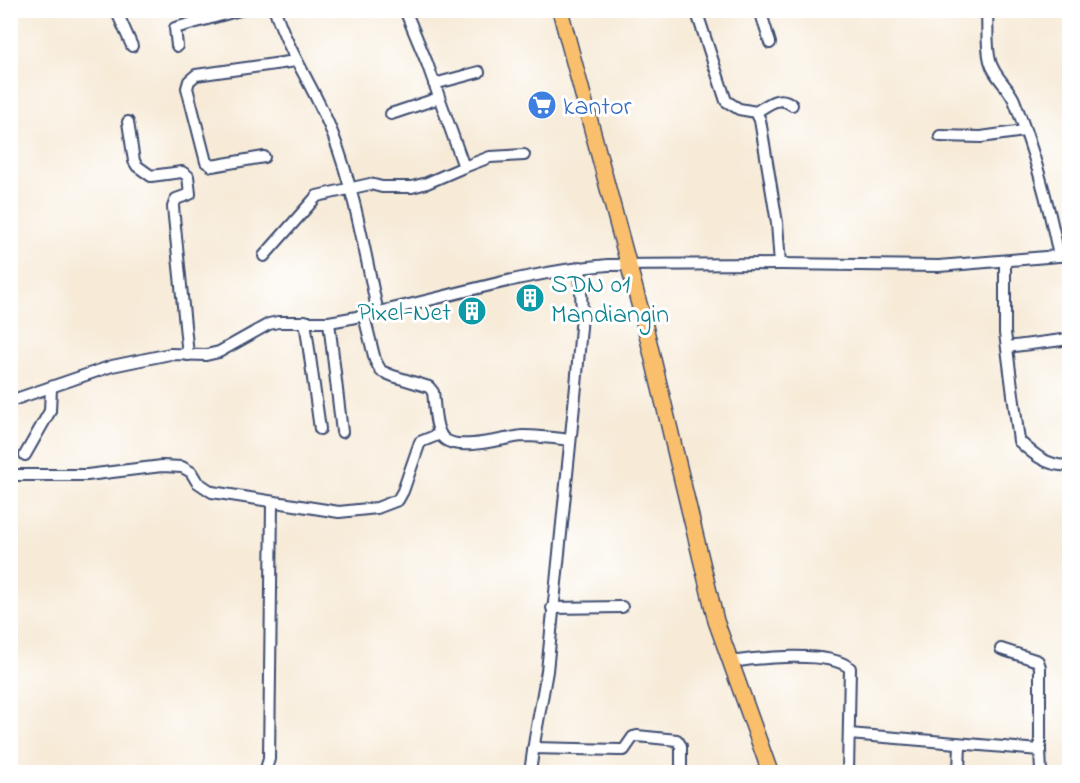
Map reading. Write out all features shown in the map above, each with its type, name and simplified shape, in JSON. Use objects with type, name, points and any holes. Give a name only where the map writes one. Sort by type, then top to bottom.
[{"type":"highway","points":[[560,10],[629,265],[713,610],[770,772]]},
{"type":"street","points":[[116,10],[132,46]]},
{"type":"street","points":[[177,46],[175,28],[240,10]]},
{"type":"street","points":[[275,10],[283,34],[333,133],[349,188],[378,313]]},
{"type":"street","points":[[405,10],[464,167]]},
{"type":"street","points":[[696,10],[726,101],[739,109],[756,112],[779,99],[786,100],[792,105]]},
{"type":"street","points":[[760,10],[770,43]]},
{"type":"street","points":[[10,401],[112,366],[170,354],[206,355],[219,352],[269,324],[329,322],[364,316],[531,274],[580,267],[780,264],[939,266],[1064,256],[1012,97],[993,72],[989,58],[987,10]]},
{"type":"street","points":[[264,157],[212,166],[207,162],[187,88],[189,81],[196,75],[296,61]]},
{"type":"street","points":[[434,84],[479,72]]},
{"type":"street","points":[[391,114],[439,98]]},
{"type":"street","points":[[756,112],[760,120],[777,223],[780,264]]},
{"type":"street","points":[[128,122],[134,161],[137,166],[151,176],[182,172],[188,176],[190,194],[176,199],[173,207],[188,355]]},
{"type":"street","points":[[940,136],[981,137],[1024,130]]},
{"type":"street","points":[[264,256],[317,196],[370,184],[391,188],[412,187],[490,157],[524,155]]},
{"type":"street","points":[[1005,261],[1005,333],[1019,441],[1031,453],[1053,465],[1070,465]]},
{"type":"street","points":[[530,772],[547,671],[570,440],[582,315],[580,267]]},
{"type":"street","points":[[364,316],[375,360],[381,371],[425,385],[433,392],[440,434],[450,443],[484,443],[522,436],[570,440]]},
{"type":"street","points":[[305,321],[320,429]]},
{"type":"street","points":[[329,322],[342,432]]},
{"type":"street","points":[[1007,347],[1070,339]]},
{"type":"street","points":[[25,455],[50,411],[51,388]]},
{"type":"street","points":[[10,475],[87,475],[162,466],[182,467],[190,472],[197,482],[212,492],[339,512],[377,508],[398,500],[420,442],[440,434]]},
{"type":"street","points":[[265,772],[269,759],[272,503]]},
{"type":"street","points":[[552,608],[622,607]]},
{"type":"street","points":[[1001,649],[1038,661],[1040,667],[1041,772]]},
{"type":"street","points":[[730,662],[773,656],[813,658],[848,665],[850,668],[848,772]]},
{"type":"street","points":[[849,734],[1040,750]]},
{"type":"street","points":[[533,748],[624,750],[633,737],[637,736],[677,740],[681,746],[681,772]]},
{"type":"street","points":[[959,772],[960,744]]},
{"type":"place","name":"kantor","points":[[542,105]]},
{"type":"place","name":"SDN 01 Mandiangin","points":[[530,298]]},
{"type":"place","name":"Pixel-Net","points":[[472,311]]}]
